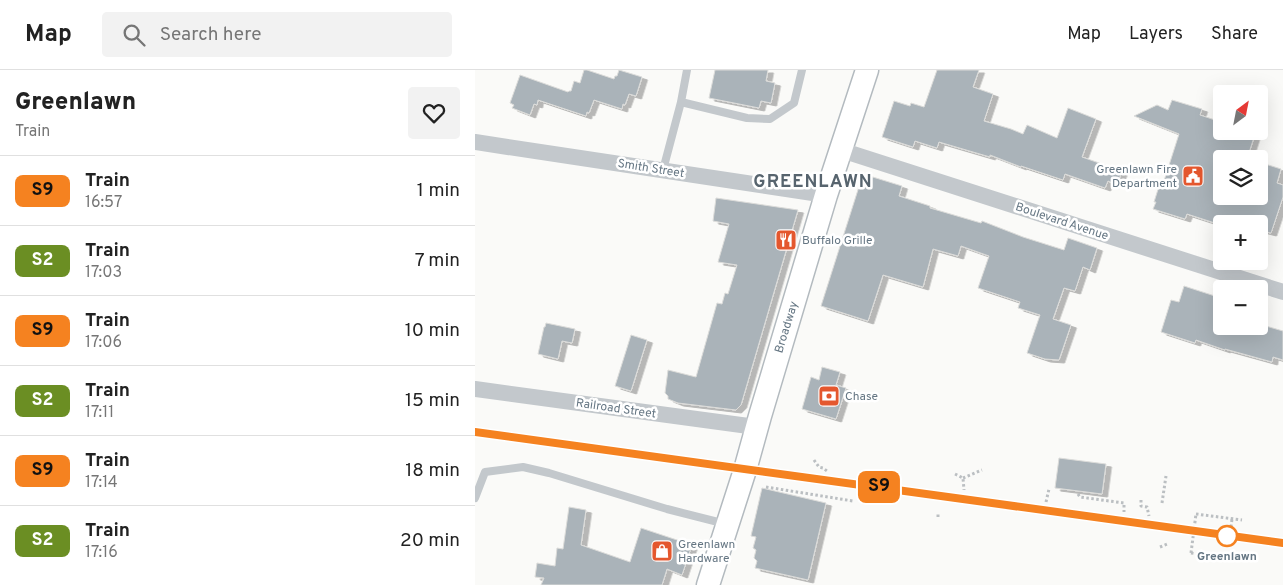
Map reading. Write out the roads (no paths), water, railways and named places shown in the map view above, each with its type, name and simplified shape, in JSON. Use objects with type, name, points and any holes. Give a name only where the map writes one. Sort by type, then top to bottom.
[{"type":"main road","name":"Broadway","points":[[708,585],[745,470],[756,427],[826,195],[867,70]]},
{"type":"street","name":"Smith Street","points":[[475,142],[826,195]]},
{"type":"street","name":"Boulevard Avenue","points":[[841,150],[1283,292]]},
{"type":"street","name":"Railroad Street","points":[[475,389],[756,427]]},
{"type":"lane","points":[[663,170],[681,102],[687,70]]},
{"type":"lane","points":[[681,102],[747,118],[770,119],[794,103],[802,70]]},
{"type":"lane","points":[[475,498],[485,472],[523,468],[549,473],[667,509],[728,524]]},
{"type":"railway","points":[[475,432],[1283,543]]},
{"type":"train","name":"S9","points":[[475,432],[1283,543]]},
{"type":"place","name":"Greenlawn Fire Department","points":[[1193,176]]},
{"type":"place","name":"Buffalo Grille","points":[[786,240]]},
{"type":"place","name":"Chase","points":[[829,396]]},
{"type":"place","name":"Greenlawn","points":[[1227,536]]},
{"type":"place","name":"Greenlawn Hardware","points":[[662,551]]},
{"type":"district","name":"GREENLAWN","points":[[813,181]]}]
